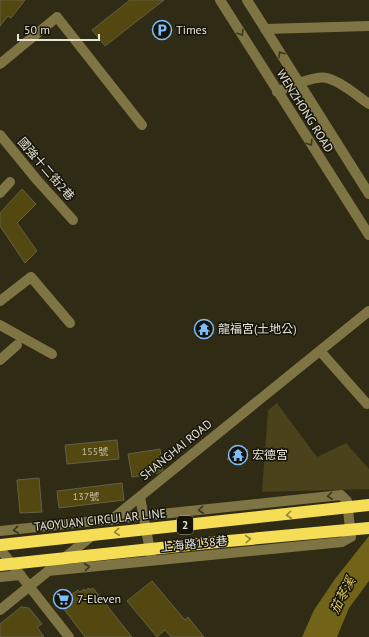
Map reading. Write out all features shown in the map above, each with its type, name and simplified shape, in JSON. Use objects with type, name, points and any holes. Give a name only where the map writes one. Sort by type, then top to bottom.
[{"type":"highway","name":"TAOYUAN CIRCULAR LINE","points":[[0,545],[369,505]]},
{"type":"highway","name":"2","points":[[0,565],[202,543],[369,528]]},
{"type":"street","name":"WENZHONG ROAD","points":[[220,0],[369,235]]},
{"type":"street","name":"WENZHONG ROAD","points":[[246,0],[369,194]]},
{"type":"street","points":[[0,64],[57,17],[142,125]]},
{"type":"street","points":[[265,29],[369,26]]},
{"type":"street","points":[[277,92],[298,82],[326,77],[346,87],[369,104]]},
{"type":"street","name":"國強十二街2巷","points":[[0,135],[37,180],[74,220]]},
{"type":"street","points":[[0,193],[10,182]]},
{"type":"street","points":[[0,301],[31,277],[70,323]]},
{"type":"street","name":"SHANGHAI ROAD","points":[[0,610],[369,311]]},
{"type":"street","points":[[0,325],[52,354]]},
{"type":"street","points":[[0,360],[17,345]]},
{"type":"street","points":[[320,350],[367,404]]},
{"type":"street","name":"上海路138巷","points":[[48,571],[342,542],[351,537],[347,501],[341,495],[144,516]]},
{"type":"street","points":[[140,497],[152,561]]},
{"type":"street","points":[[0,531],[144,516]]},
{"type":"street","points":[[0,548],[70,637]]},
{"type":"street","points":[[0,577],[21,575]]},
{"type":"shaded area","points":[[277,403],[317,457],[346,443],[369,469],[369,489],[262,492],[268,410]]},
{"type":"water","name":"茄苳溪","points":[[369,536],[369,581],[349,608],[337,637],[302,637],[314,610],[335,579]]},
{"type":"building","points":[[0,0],[25,0],[11,18],[8,16],[0,26]]},
{"type":"building","points":[[130,0],[164,0],[105,46],[92,30]]},
{"type":"building","points":[[22,189],[36,204],[17,223],[37,251],[25,263],[0,226],[0,213]]},
{"type":"building","points":[[117,440],[119,459],[67,464],[65,445]]},
{"type":"building","name":"宏德宮","points":[[235,445],[248,450],[241,465],[227,459]]},
{"type":"building","points":[[160,449],[163,470],[158,473],[132,477],[128,454]]},
{"type":"building","points":[[39,478],[42,512],[20,513],[17,480]]},
{"type":"building","points":[[122,483],[124,500],[59,508],[57,491]]},
{"type":"building","points":[[152,581],[185,620],[188,617],[204,637],[171,637],[165,630],[157,637],[127,601]]},
{"type":"building","points":[[89,588],[90,590],[93,588],[132,637],[85,637],[57,600],[68,591],[71,595],[78,590],[80,592]]},
{"type":"building","points":[[21,607],[29,608],[42,624],[37,627],[44,637],[0,637],[0,624]]},
{"type":"place","name":"Times","points":[[162,30]]},
{"type":"place","name":"龍福宮(土地公)","points":[[204,329]]},
{"type":"place","name":"宏德宮","points":[[238,455]]},
{"type":"place","name":"7-Eleven","points":[[63,599]]}]
